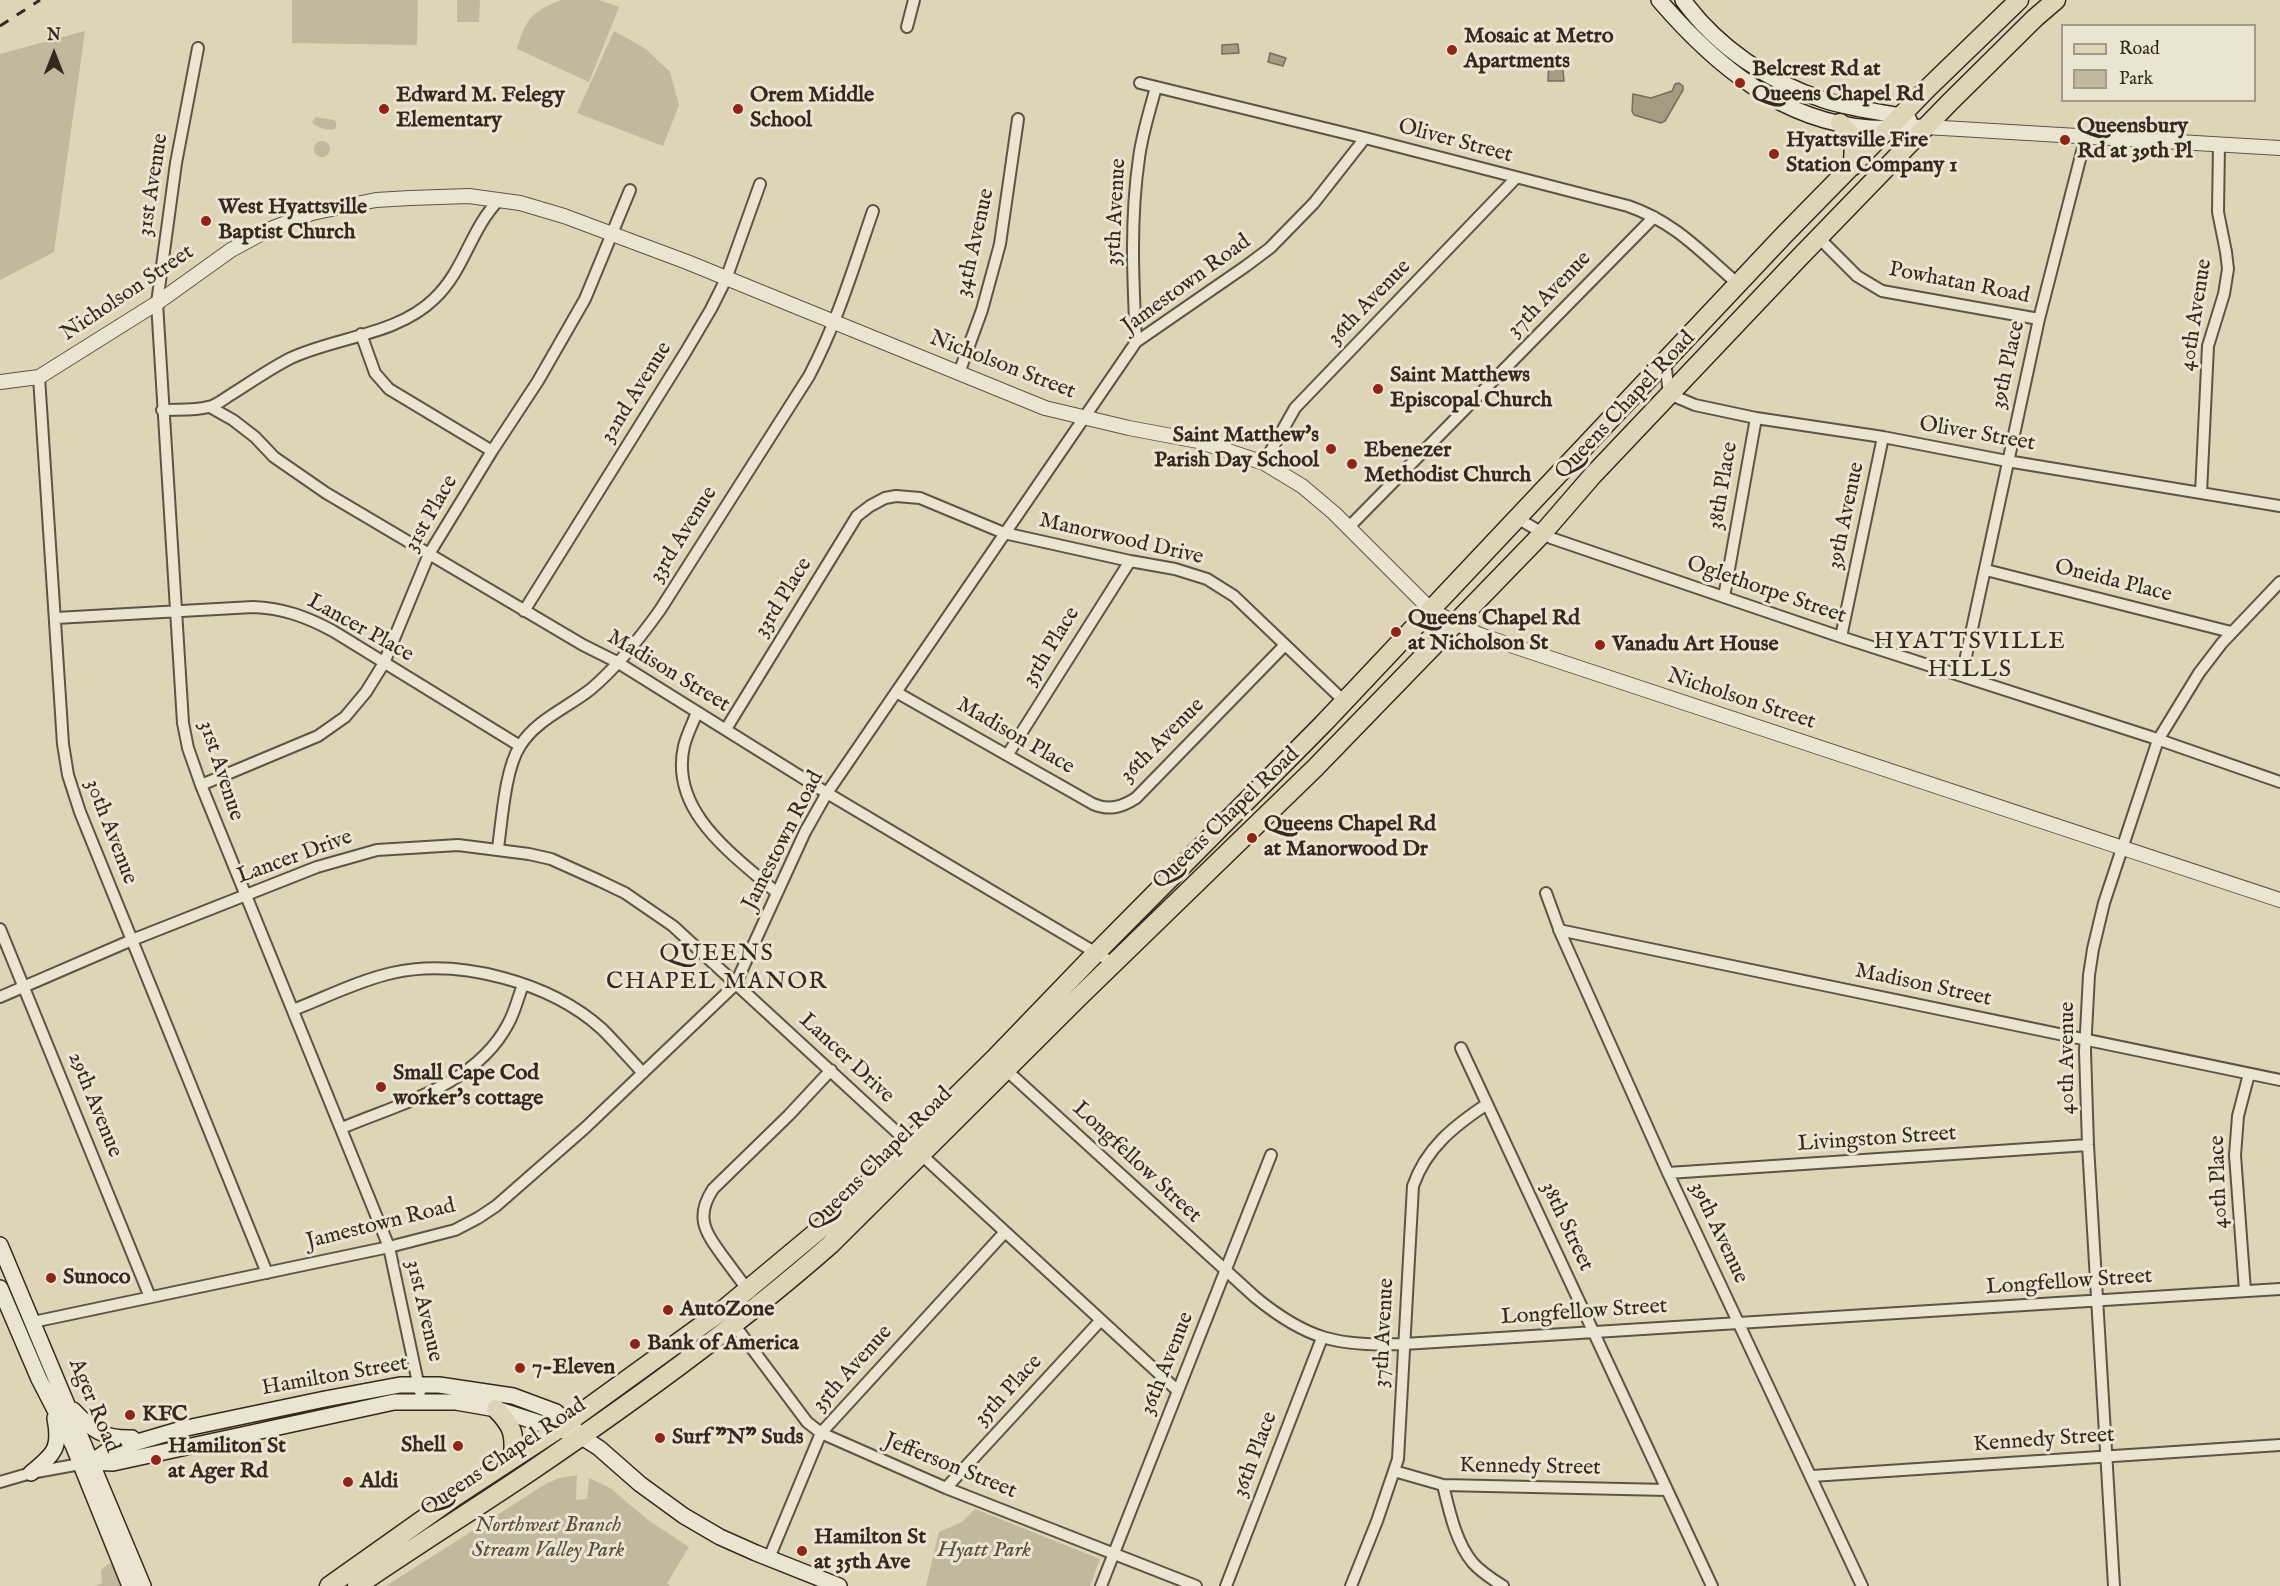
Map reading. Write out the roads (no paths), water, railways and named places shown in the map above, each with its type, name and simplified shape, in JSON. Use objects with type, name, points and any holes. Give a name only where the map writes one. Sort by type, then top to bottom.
[{"type":"main road","points":[[1659,0],[1708,53],[1730,71],[1791,108],[1840,123],[1868,128],[1894,122]]},
{"type":"main road","points":[[1683,0],[1714,35],[1758,69],[1791,87],[1894,122],[1926,127]]},
{"type":"main road","name":"Queens Chapel Road","points":[[1000,1064],[1096,953],[1345,702],[1665,361],[1894,122],[2019,0]]},
{"type":"main road","name":"Queens Chapel Road","points":[[329,1586],[513,1458],[831,1244],[914,1149],[1000,1064],[1113,963],[1315,768],[1542,534],[1593,475],[1818,237],[2028,24],[2055,0]]},
{"type":"main road","points":[[1758,69],[1769,83],[1770,97]]},
{"type":"main road","points":[[1840,123],[1854,138],[1853,166]]},
{"type":"main road","points":[[1728,331],[1730,317],[1743,296],[1738,284]]},
{"type":"main road","name":"Ager Road","points":[[0,1245],[33,1322],[60,1405]]},
{"type":"main road","name":"Ager Road","points":[[0,1288],[60,1405],[143,1586]]},
{"type":"main road","name":"Queens Chapel Road","points":[[357,1586],[531,1471],[679,1366],[733,1323],[753,1297]]},
{"type":"main road","name":"Hamilton Street","points":[[86,1463],[107,1451],[150,1438],[333,1397],[374,1389],[420,1384],[466,1388],[513,1396],[550,1408],[564,1425],[599,1448],[640,1484],[684,1516],[720,1537],[839,1586]]},
{"type":"main road","name":"Hamilton Street","points":[[86,1463],[113,1463],[394,1402],[456,1402],[564,1425]]},
{"type":"main road","points":[[60,1405],[104,1435],[150,1438]]},
{"type":"main road","points":[[32,1473],[51,1456],[57,1445],[60,1405]]},
{"type":"main road","points":[[496,1409],[505,1418],[514,1437],[513,1458]]},
{"type":"main road","name":"Ager Road","points":[[86,1463],[130,1586]]},
{"type":"street","points":[[907,27],[914,0]]},
{"type":"street","name":"31st Avenue","points":[[198,48],[176,163],[158,303],[162,410],[183,723],[188,748],[201,785],[245,897],[342,1128],[389,1247],[420,1384],[420,1401]]},
{"type":"street","name":"Oliver Street","points":[[1140,83],[1628,206],[1654,217],[1690,240],[1738,284]]},
{"type":"street","name":"35th Avenue","points":[[1136,342],[1132,264],[1133,210],[1139,157],[1156,87]]},
{"type":"street","name":"34th Avenue","points":[[958,373],[982,310],[1000,244],[1018,119]]},
{"type":"street","points":[[1926,127],[2280,148]]},
{"type":"street","name":"39th Place","points":[[1962,675],[2039,319],[2086,136]]},
{"type":"street","name":"Jamestown Road","points":[[33,1322],[389,1247],[455,1230],[496,1206],[585,1128],[735,985],[805,832],[827,793],[1136,342],[1270,248],[1314,203],[1365,138]]},
{"type":"street","name":"40th Avenue","points":[[2200,493],[2208,346],[2224,294],[2228,269],[2218,212],[2218,145]]},
{"type":"street","name":"36th Avenue","points":[[1264,463],[1295,408],[1516,178]]},
{"type":"street","name":"32nd Avenue","points":[[525,611],[686,353],[726,279],[760,184]]},
{"type":"street","name":"31st Place","points":[[201,785],[304,744],[332,727],[357,705],[384,663],[429,554],[538,381],[585,299],[630,190]]},
{"type":"street","name":"Nicholson Street","points":[[0,382],[39,377],[158,303],[233,249],[268,230],[312,213],[346,205],[399,198],[445,196],[499,200],[543,209],[613,234],[1045,408],[1198,441],[1264,463],[1302,486],[1432,611],[1480,635],[2280,900]]},
{"type":"street","points":[[162,410],[210,407],[289,359],[391,325],[432,301],[458,270],[480,225],[499,200]]},
{"type":"street","name":"33rd Avenue","points":[[498,848],[511,766],[520,746],[532,731],[589,690],[644,633],[660,610],[817,360],[834,322],[873,211]]},
{"type":"street","name":"37th Avenue","points":[[1348,528],[1654,217]]},
{"type":"street","name":"Powhatan Road","points":[[1818,237],[1857,276],[1882,291],[2039,319]]},
{"type":"street","points":[[361,334],[375,373],[389,389],[492,451]]},
{"type":"street","points":[[1665,361],[1669,394]]},
{"type":"street","name":"30th Avenue","points":[[39,377],[62,733],[68,775],[80,812],[267,1273]]},
{"type":"street","name":"Oliver Street","points":[[1669,394],[1695,405],[1756,418],[1883,437],[2007,461],[2280,506]]},
{"type":"street","name":"Madison Street","points":[[210,407],[255,437],[274,457],[326,493],[583,645],[617,662],[827,793],[1113,963]]},
{"type":"street","name":"38th Place","points":[[1724,597],[1756,418]]},
{"type":"street","name":"39th Avenue","points":[[1841,637],[1883,437]]},
{"type":"street","name":"Manorwood Drive","points":[[885,498],[896,496],[920,498],[1004,533],[1175,569],[1207,579],[1234,596],[1345,702]]},
{"type":"street","name":"33rd Place","points":[[726,729],[857,516],[885,498]]},
{"type":"street","name":"Oglethorpe Street","points":[[1517,518],[1542,534],[1724,597],[2280,782]]},
{"type":"street","name":"35th Place","points":[[1008,754],[1130,561]]},
{"type":"street","name":"Oneida Place","points":[[1986,570],[2231,632]]},
{"type":"street","name":"40th Avenue","points":[[2114,1586],[2088,1145],[2085,1040],[2092,949],[2101,914],[2158,740],[2199,673],[2231,632],[2280,582]]},
{"type":"street","name":"Lancer Place","points":[[56,618],[253,607],[284,610],[333,631],[520,746]]},
{"type":"street","name":"36th Avenue","points":[[1117,808],[1127,804],[1144,790],[1284,646]]},
{"type":"street","name":"Madison Place","points":[[896,692],[1093,804],[1105,808],[1117,808]]},
{"type":"street","points":[[698,712],[687,737],[682,757],[683,781],[690,804],[718,841],[777,893]]},
{"type":"street","name":"Lancer Drive","points":[[0,997],[132,940],[317,867],[377,850],[458,845],[498,848],[551,860],[625,893],[673,926],[1100,1321],[1178,1390]]},
{"type":"street","name":"39th Avenue","points":[[1546,893],[1559,930],[1668,1173],[1862,1586]]},
{"type":"street","name":"29th Avenue","points":[[0,928],[150,1297]]},
{"type":"street","name":"Madison Street","points":[[1559,930],[2280,1080]]},
{"type":"street","points":[[293,1010],[388,974],[415,969],[448,968],[478,972],[523,985],[559,1001],[601,1028],[643,1072]]},
{"type":"street","points":[[342,1128],[426,1094],[461,1075],[483,1057],[499,1038],[509,1023],[523,985]]},
{"type":"street","name":"38th Street","points":[[1461,1047],[1712,1586]]},
{"type":"street","name":"Longfellow Street","points":[[1000,1064],[1226,1272],[1275,1314],[1294,1326],[1322,1338],[1359,1345],[2280,1289]]},
{"type":"street","points":[[753,1297],[708,1236],[703,1219],[705,1205],[713,1190],[831,1070]]},
{"type":"street","name":"40th Place","points":[[2245,1291],[2235,1155],[2238,1116],[2249,1074]]},
{"type":"street","name":"37th Avenue","points":[[1351,1586],[1394,1471],[1399,1450],[1410,1206],[1413,1186],[1417,1173],[1435,1145],[1487,1104]]},
{"type":"street","name":"Livingston Street","points":[[1668,1173],[2088,1145]]},
{"type":"street","name":"36th Avenue","points":[[1101,1586],[1270,1155]]},
{"type":"street","name":"35th Avenue","points":[[769,1558],[821,1433],[1005,1232]]},
{"type":"street","name":"35th Place","points":[[946,1488],[1100,1321]]},
{"type":"street","name":"Jefferson Street","points":[[733,1323],[807,1422],[821,1433],[946,1488],[1196,1586]]},
{"type":"street","name":"36th Place","points":[[1226,1586],[1322,1338]]},
{"type":"street","name":"Kennedy Street","points":[[1812,1476],[2280,1445]]},
{"type":"street","name":"Hamilton Street","points":[[0,1482],[32,1473],[86,1463]]},
{"type":"street","name":"Kennedy Street","points":[[1394,1471],[1443,1485],[1667,1491]]},
{"type":"street","points":[[1443,1485],[1449,1510],[1472,1562],[1484,1574],[1503,1586]]},
{"type":"railway","points":[[0,26],[40,0]]},
{"type":"place","name":"Mosaic at Metro Apartments","points":[[1452,50]]},
{"type":"place","name":"Belcrest Rd at Queens Chapel Rd","points":[[1740,83]]},
{"type":"place","name":"Edward M. Felegy Elementary","points":[[384,109]]},
{"type":"place","name":"Orem Middle School","points":[[738,109]]},
{"type":"place","name":"Queensbury Rd at 39th Pl","points":[[2065,140]]},
{"type":"place","name":"Hyattsville Fire Station Company 1","points":[[1774,154]]},
{"type":"place","name":"West Hyattsville Baptist Church","points":[[206,221]]},
{"type":"place","name":"Saint Matthews Episcopal Church","points":[[1378,389]]},
{"type":"place","name":"Saint Matthew's Parish Day School","points":[[1331,449]]},
{"type":"place","name":"Ebenezer Methodist Church","points":[[1352,464]]},
{"type":"place","name":"Queens Chapel Rd at Nicholson St","points":[[1396,632]]},
{"type":"place","name":"Vanadu Art House","points":[[1600,645]]},
{"type":"place","name":"Queens Chapel Rd at Manorwood Dr","points":[[1252,838]]},
{"type":"place","name":"Small Cape Cod worker's cottage","points":[[381,1087]]},
{"type":"place","name":"Sunoco","points":[[51,1278]]},
{"type":"place","name":"AutoZone","points":[[668,1310]]},
{"type":"place","name":"Bank of America","points":[[635,1344]]},
{"type":"place","name":"7-Eleven","points":[[520,1368]]},
{"type":"place","name":"KFC","points":[[130,1415]]},
{"type":"place","name":"Surf \"N\" Suds","points":[[660,1438]]},
{"type":"place","name":"Shell","points":[[458,1446]]},
{"type":"place","name":"Hamiliton St at Ager Rd","points":[[156,1460]]},
{"type":"place","name":"Aldi","points":[[348,1482]]},
{"type":"place","name":"Hamilton St at 35th Ave","points":[[802,1551]]},
{"type":"district","name":"HYATTSVILLE HILLS","points":[[1970,657]]},
{"type":"district","name":"QUEENS CHAPEL MANOR","points":[[717,969]]},
{"type":"park label","name":"Northwest Branch Stream Valley Park","points":[[548,1538]]},
{"type":"park label","name":"Hyatt Park","points":[[984,1551]]}]
